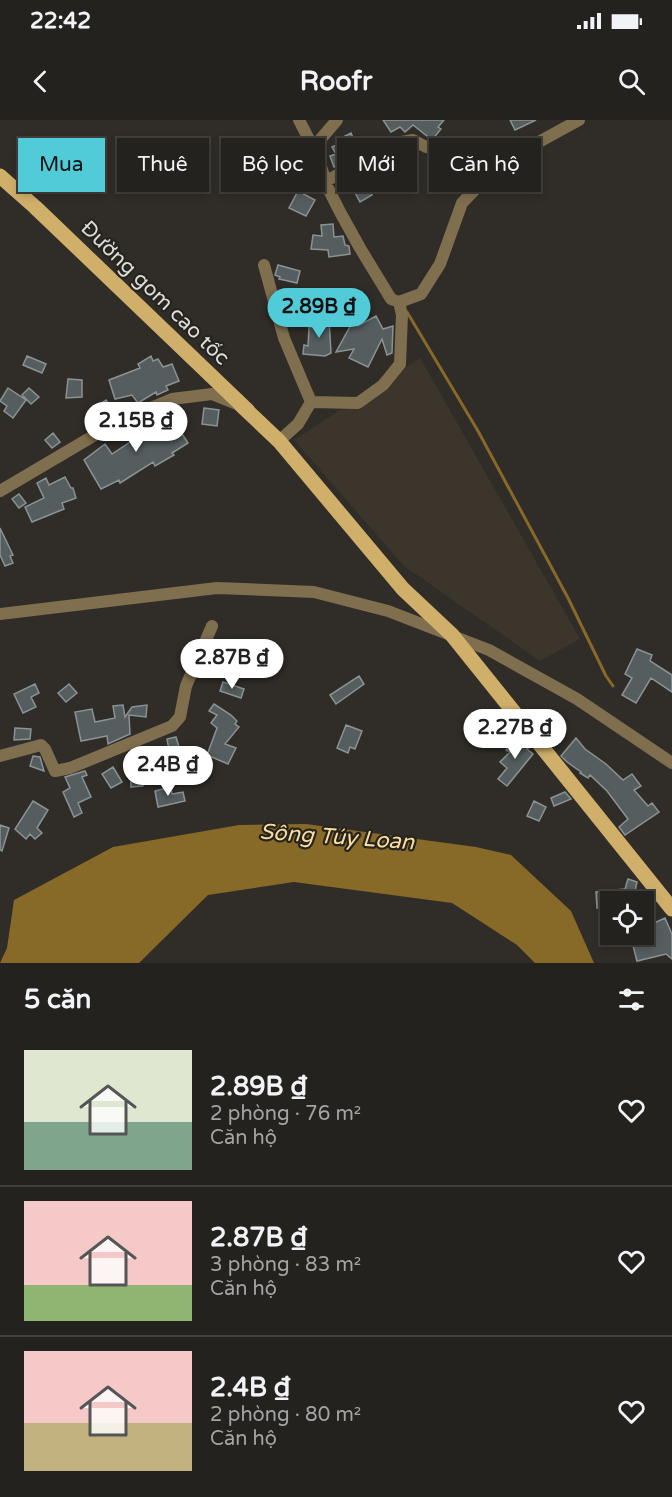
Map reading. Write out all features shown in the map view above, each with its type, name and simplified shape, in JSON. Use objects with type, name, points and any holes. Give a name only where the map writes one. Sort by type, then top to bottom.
[{"type":"main road","name":"Đường gom cao tốc","points":[[0,176],[279,441]]},
{"type":"main road","points":[[241,405],[279,441],[403,589],[452,635],[672,909]]},
{"type":"street","points":[[299,120],[308,138]]},
{"type":"street","points":[[322,138],[337,120]]},
{"type":"street","points":[[426,147],[413,140],[384,146],[358,164],[326,181],[360,248],[391,299],[399,302],[421,294],[440,264],[462,202],[490,174],[526,149],[579,120]]},
{"type":"street","points":[[264,265],[284,338],[311,402]]},
{"type":"street","points":[[311,402],[358,403],[383,385],[400,364],[402,315],[399,302]]},
{"type":"street","points":[[0,490],[117,422],[172,399],[212,394],[241,405]]},
{"type":"street","points":[[279,441],[298,424],[311,402]]},
{"type":"street","points":[[0,614],[217,588],[314,592],[388,611],[489,650],[577,699],[672,763]]},
{"type":"street","points":[[0,756],[41,746],[45,749],[55,771],[70,768],[171,726],[180,717],[186,686],[212,626]]},
{"type":"shaded area","points":[[420,358],[580,639],[540,661],[404,566],[294,440]]},
{"type":"water","name":"Sông Túy Loan","points":[[306,824],[476,847],[511,855],[571,911],[594,963],[535,963],[517,945],[452,903],[294,882],[208,895],[139,963],[0,963],[7,948],[14,900],[113,847],[239,825]]},
{"type":"building","points":[[383,120],[444,120],[438,127],[441,129],[434,138],[429,138],[413,125],[405,132],[400,127],[391,132]]},
{"type":"building","points":[[510,120],[536,120],[515,130]]},
{"type":"building","points":[[351,133],[353,138],[344,138]]},
{"type":"building","points":[[337,145],[337,165],[334,167],[330,156],[336,154],[332,147]]},
{"type":"building","points":[[297,192],[315,200],[306,216],[289,208]]},
{"type":"building","points":[[355,192],[370,192],[372,195],[360,202]]},
{"type":"building","points":[[333,224],[334,237],[343,236],[345,245],[349,246],[350,254],[329,257],[328,250],[311,249],[313,235],[322,236],[321,225]]},
{"type":"building","points":[[278,265],[300,271],[297,283],[279,279],[280,277],[275,275]]},
{"type":"building","points":[[376,316],[383,329],[393,326],[392,353],[387,355],[382,339],[368,367],[349,358],[354,349],[336,352],[352,323],[358,326]]},
{"type":"building","points":[[329,319],[331,353],[325,356],[303,354],[304,345],[308,346],[309,327],[316,328],[315,320]]},
{"type":"building","points":[[27,356],[46,364],[42,373],[23,365]]},
{"type":"building","points":[[151,356],[153,361],[158,359],[163,367],[172,364],[179,381],[166,386],[168,390],[157,395],[156,392],[138,403],[132,395],[115,399],[109,380],[140,368],[138,364]]},
{"type":"building","points":[[68,379],[82,380],[82,397],[66,398]]},
{"type":"building","points":[[8,388],[26,400],[13,418],[4,411],[7,406],[0,401]]},
{"type":"building","points":[[29,388],[39,397],[31,404],[22,395]]},
{"type":"building","points":[[106,400],[114,411],[104,418],[96,407]]},
{"type":"building","points":[[204,408],[219,410],[217,426],[202,424]]},
{"type":"building","points":[[163,416],[169,424],[174,421],[188,443],[172,453],[174,455],[155,466],[153,462],[120,483],[119,480],[101,489],[84,460],[105,444],[112,454],[145,432],[142,428]]},
{"type":"building","points":[[53,433],[60,442],[52,448],[45,440]]},
{"type":"building","points":[[65,477],[73,488],[76,498],[62,503],[64,509],[32,522],[25,507],[44,498],[37,483],[46,478],[49,485]]},
{"type":"building","points":[[19,494],[26,503],[19,508],[12,499]]},
{"type":"building","points":[[0,528],[13,555],[10,556],[13,563],[5,566],[0,555]]},
{"type":"building","points":[[637,649],[652,655],[650,661],[672,675],[672,692],[651,678],[636,703],[622,695],[632,678],[625,674]]},
{"type":"building","points":[[359,676],[364,684],[336,704],[330,695]]},
{"type":"building","points":[[223,682],[244,689],[241,698],[220,691]]},
{"type":"building","points":[[35,684],[39,693],[31,697],[36,707],[23,713],[14,694]]},
{"type":"building","points":[[69,684],[77,693],[66,702],[58,693]]},
{"type":"building","points":[[214,704],[231,715],[239,727],[225,744],[236,748],[228,764],[207,755],[217,728],[211,723],[217,715],[209,711]]},
{"type":"building","points":[[123,705],[125,717],[132,707],[147,705],[146,717],[129,715],[130,734],[108,744],[107,736],[81,741],[75,712],[92,709],[95,722],[115,718],[113,706]]},
{"type":"building","points":[[346,725],[362,731],[355,749],[350,747],[348,753],[337,748]]},
{"type":"building","points":[[15,728],[31,729],[30,739],[14,740]]},
{"type":"building","points":[[518,736],[530,747],[527,749],[533,754],[507,786],[498,779],[507,768],[500,762],[510,752],[506,750]]},
{"type":"building","points":[[176,737],[179,747],[169,750],[167,739]]},
{"type":"building","points":[[576,738],[585,749],[623,780],[632,774],[641,786],[634,790],[648,806],[652,803],[659,812],[625,835],[619,827],[628,819],[607,791],[590,775],[588,778],[580,773],[561,756]]},
{"type":"building","points":[[174,755],[182,770],[170,775],[164,760]]},
{"type":"building","points":[[33,756],[40,757],[44,771],[30,766]]},
{"type":"building","points":[[142,763],[143,786],[131,787],[130,764]]},
{"type":"building","points":[[113,767],[122,782],[111,788],[102,774]]},
{"type":"building","points":[[85,771],[87,775],[82,777],[91,797],[78,803],[82,813],[74,817],[63,792],[70,788],[65,777]]},
{"type":"building","points":[[171,787],[172,794],[183,792],[185,801],[158,807],[155,791]]},
{"type":"building","points":[[565,792],[571,799],[554,806],[551,798]]},
{"type":"building","points":[[33,801],[48,810],[37,828],[42,833],[35,839],[30,834],[26,839],[15,829]]},
{"type":"building","points":[[534,801],[546,807],[539,821],[527,816]]},
{"type":"building","points":[[0,825],[9,828],[2,851],[0,850]]},
{"type":"building","points":[[628,879],[637,882],[635,891],[606,891],[625,889]]},
{"type":"building","points":[[596,892],[600,892],[600,908],[597,908]]},
{"type":"building","points":[[665,918],[672,934],[672,959],[666,954],[637,961],[633,945],[654,945],[654,923]]},
{"type":"waterway","points":[[407,312],[478,431],[613,686]]}]
